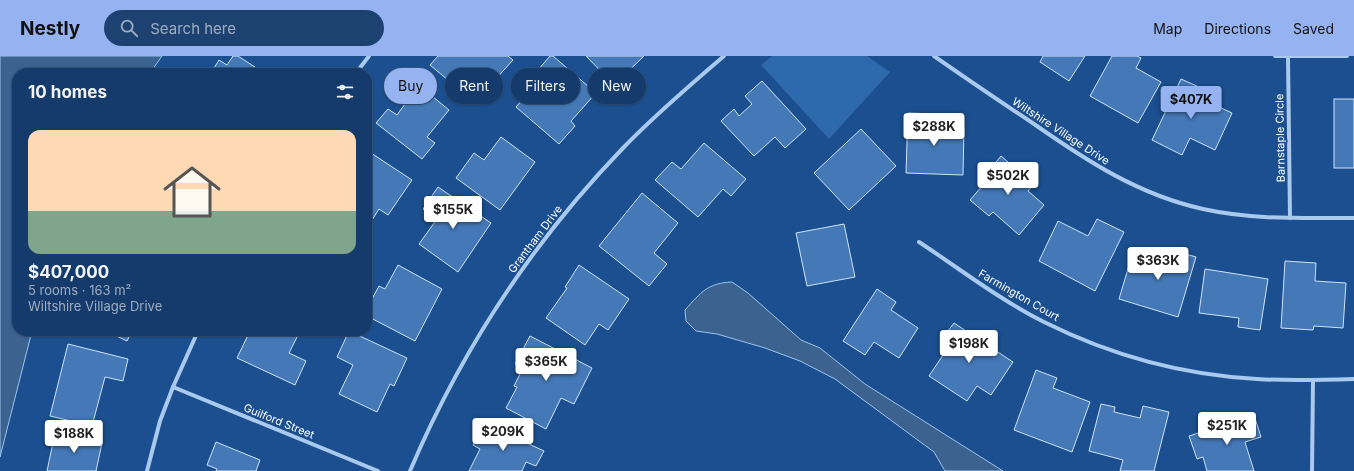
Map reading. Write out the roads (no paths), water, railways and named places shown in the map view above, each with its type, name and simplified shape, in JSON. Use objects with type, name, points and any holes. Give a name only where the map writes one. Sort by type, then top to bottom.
[{"type":"street","points":[[360,68],[369,56]]},
{"type":"street","name":"Grantham Drive","points":[[410,471],[450,385],[485,325],[524,267],[566,212],[624,148],[673,99],[724,56]]},
{"type":"street","name":"Wiltshire Village Drive","points":[[934,56],[1090,162],[1131,184],[1174,201],[1204,209],[1249,217],[1354,218]]},
{"type":"street","points":[[1275,56],[1347,56]]},
{"type":"street","name":"Barnstaple Circle","points":[[1288,56],[1290,218]]},
{"type":"street","name":"Farmington Court","points":[[919,242],[1003,298],[1044,322],[1095,344],[1148,362],[1202,373],[1257,379],[1354,379]]},
{"type":"street","points":[[147,471],[160,421],[173,387],[196,336]]},
{"type":"street","points":[[1312,471],[1313,380]]},
{"type":"street","name":"Guilford Street","points":[[173,387],[378,471]]}]
